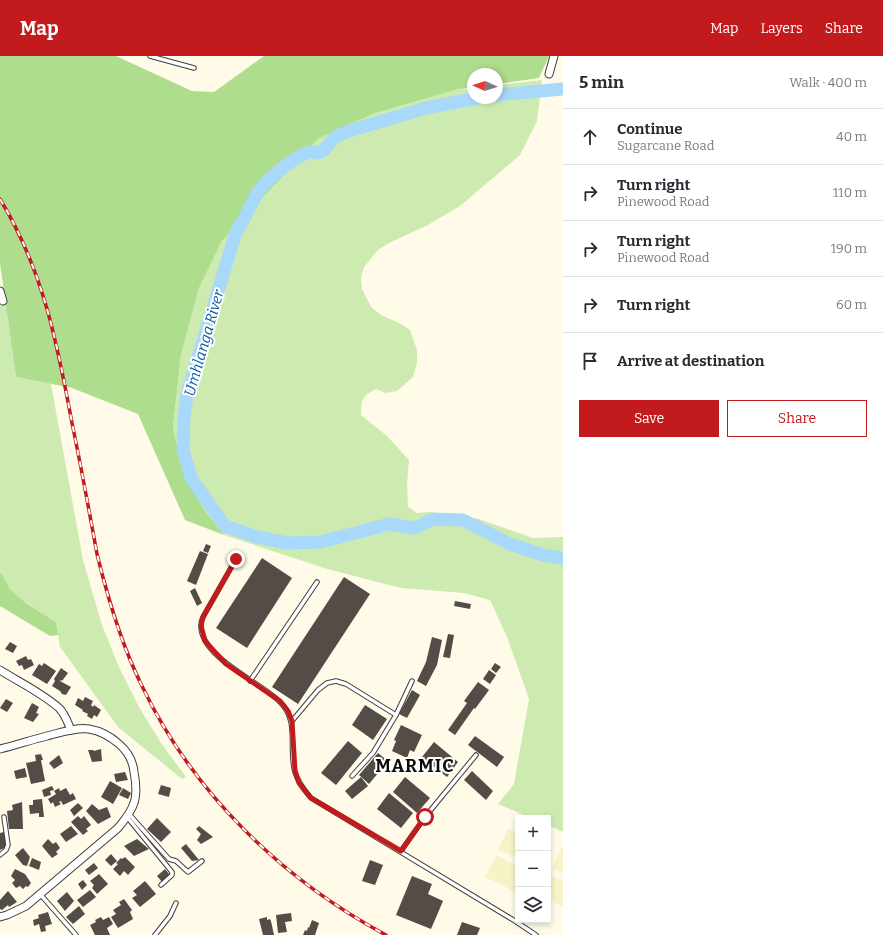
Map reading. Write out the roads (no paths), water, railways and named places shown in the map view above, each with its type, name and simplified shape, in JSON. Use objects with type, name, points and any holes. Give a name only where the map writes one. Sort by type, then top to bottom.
[{"type":"street","points":[[549,74],[554,56]]},
{"type":"street","points":[[0,291],[3,301]]},
{"type":"street","points":[[0,670],[60,709],[71,730]]},
{"type":"street","points":[[0,749],[71,730],[88,729],[104,733],[125,748],[133,764],[137,785],[135,800],[128,815],[118,828],[26,906],[7,916],[0,917]]},
{"type":"lane","points":[[150,56],[194,68]]},
{"type":"lane","points":[[236,559],[203,617],[201,626],[205,641],[226,664],[280,701],[288,711],[292,721],[295,771],[299,783],[311,798],[401,851],[536,935]]},
{"type":"lane","points":[[250,681],[317,582]]},
{"type":"lane","points":[[292,721],[318,690],[327,683],[336,681],[346,684],[396,715]]},
{"type":"lane","points":[[352,776],[374,753],[396,715],[412,681]]},
{"type":"lane","points":[[401,851],[425,817],[476,755]]},
{"type":"lane","points":[[128,815],[169,859],[176,861],[189,872],[202,861]]},
{"type":"lane","points":[[128,815],[172,872],[172,875],[161,885]]},
{"type":"lane","points":[[0,855],[6,850],[8,845],[4,817]]},
{"type":"lane","points":[[40,894],[76,935]]},
{"type":"lane","points":[[155,935],[170,916],[176,903]]},
{"type":"waterway","name":"Umhlanga River","points":[[503,94],[563,89]]},
{"type":"waterway","name":"Umhlanga River","points":[[467,100],[426,108],[352,130],[335,137],[324,150],[319,153],[311,152],[304,154],[297,158],[262,187],[236,232],[187,394],[184,419],[183,450],[191,478],[225,526],[257,537],[288,543],[321,542],[389,524],[415,528],[433,519],[463,520],[510,544],[543,555],[563,558]]},
{"type":"railway","points":[[0,199],[15,226],[27,253],[38,280],[46,307],[54,335],[101,571],[121,638],[142,686],[163,725],[187,762],[214,797],[244,830],[311,888],[348,913],[386,935]]},
{"type":"district","name":"MARMIC","points":[[415,766]]}]
